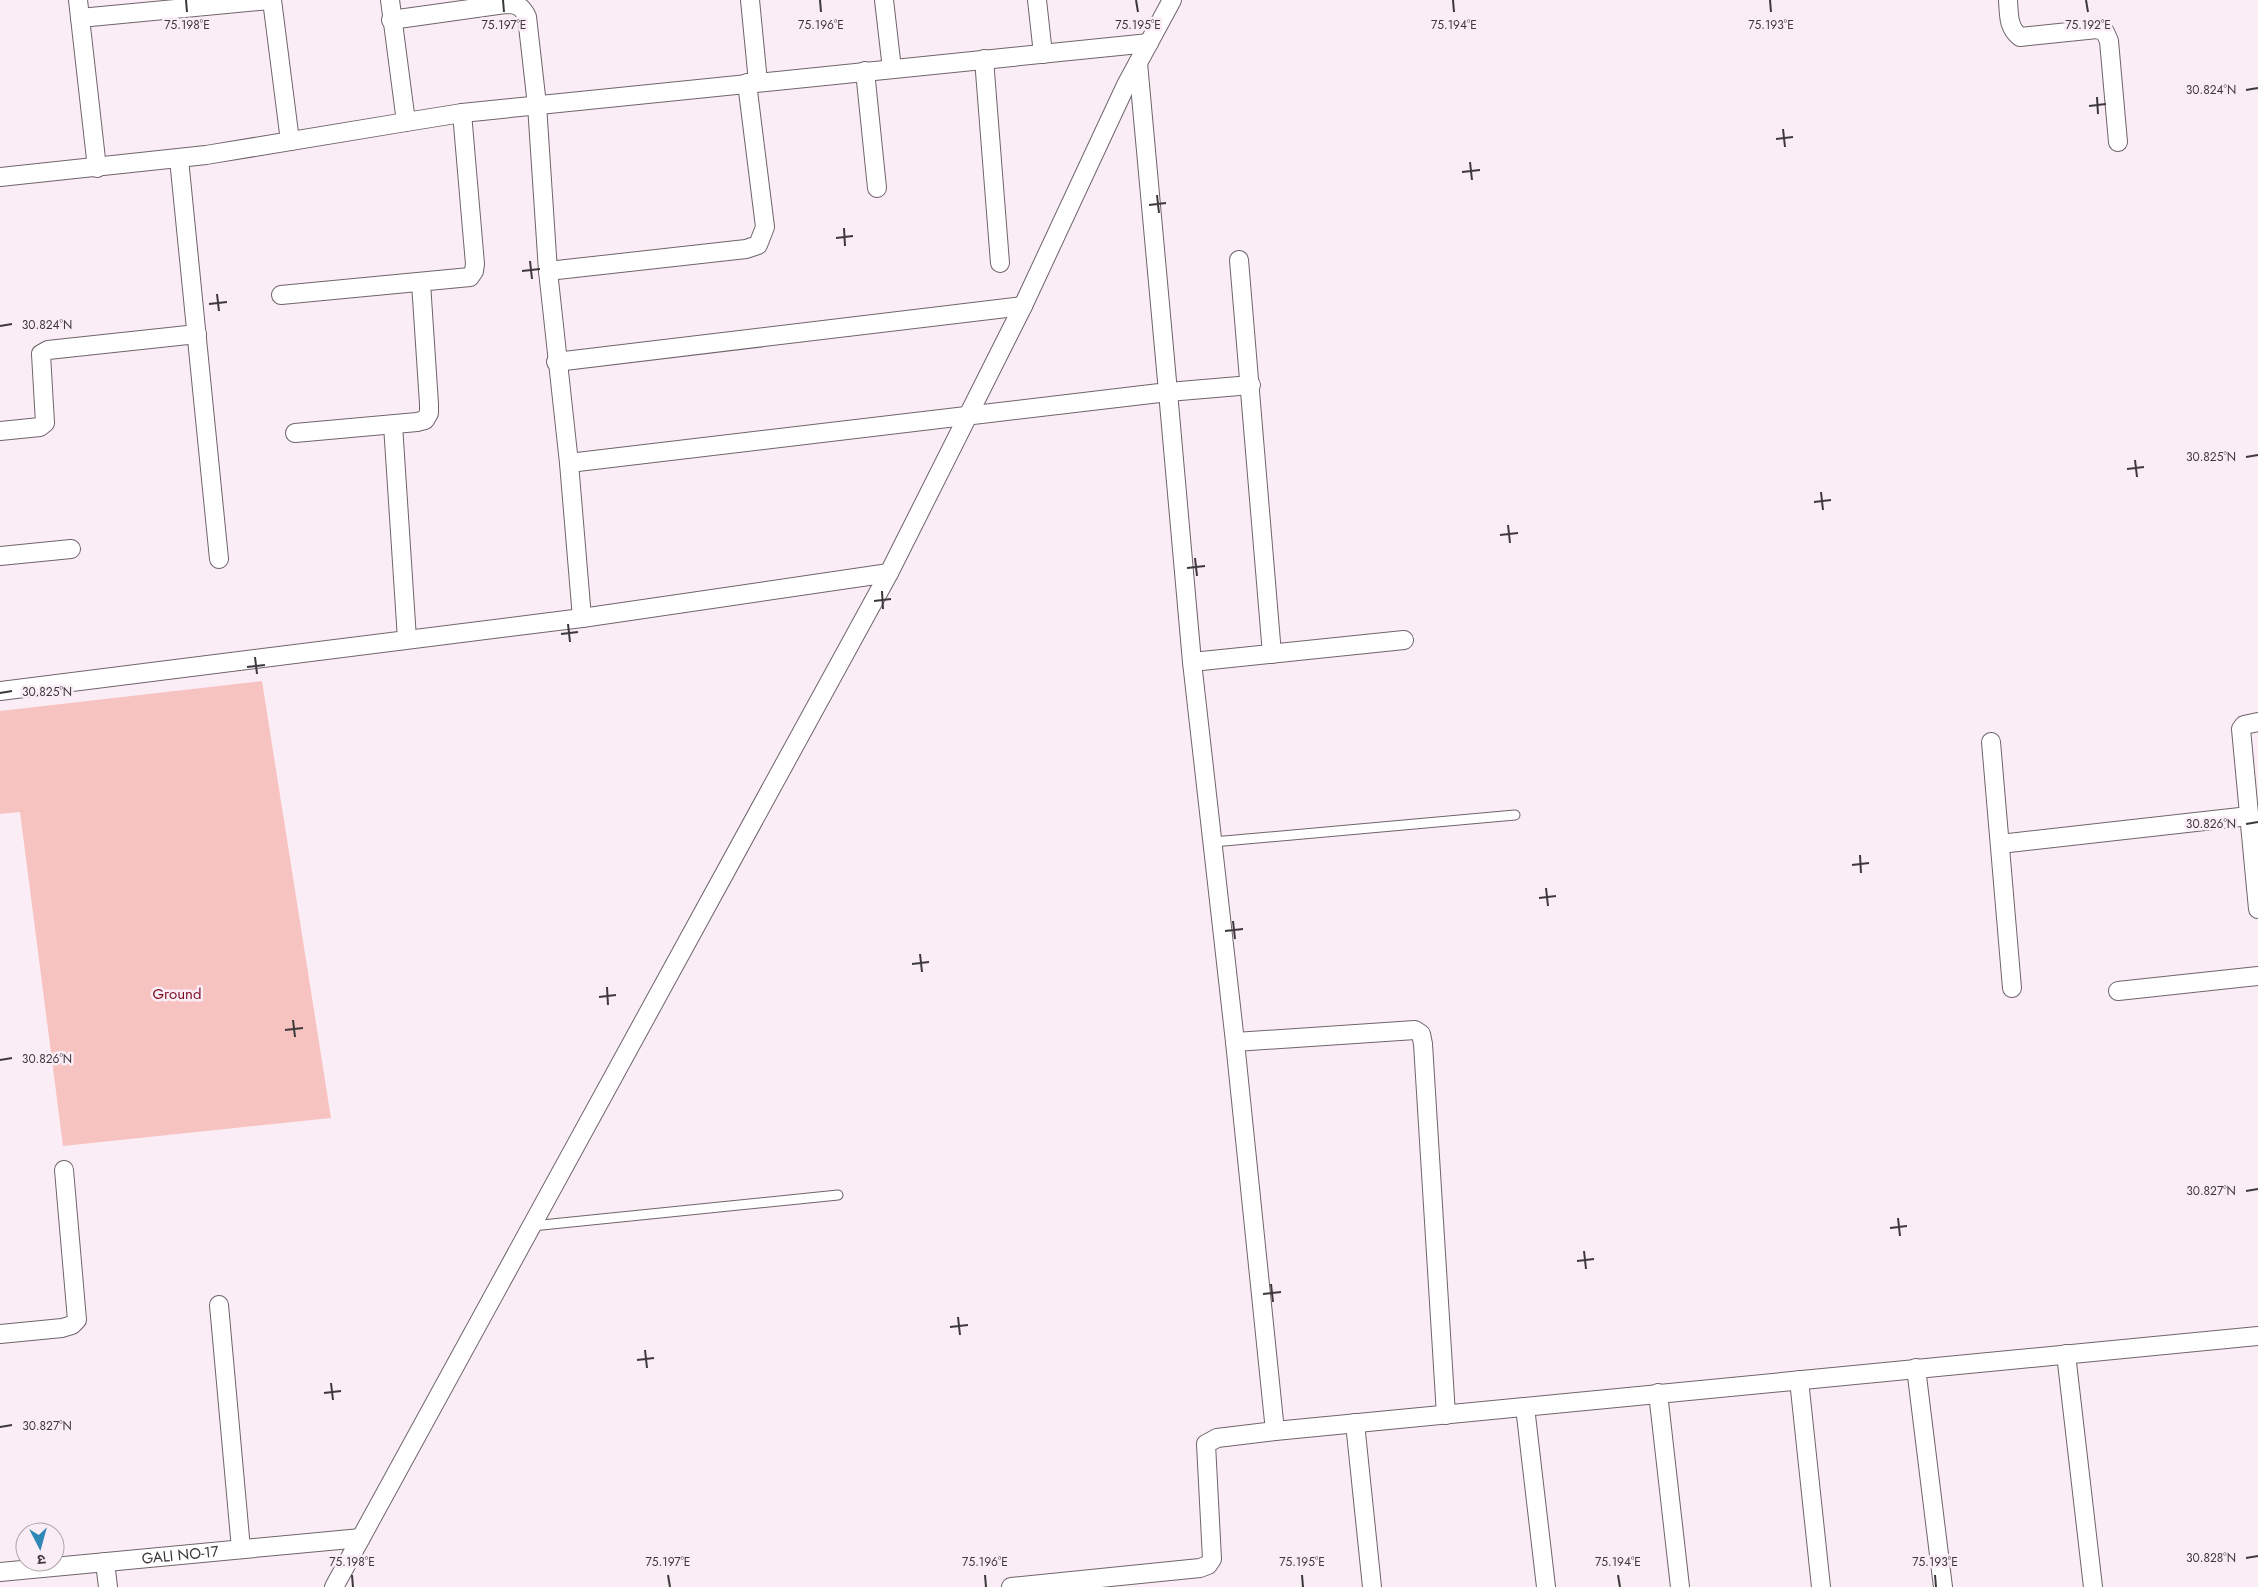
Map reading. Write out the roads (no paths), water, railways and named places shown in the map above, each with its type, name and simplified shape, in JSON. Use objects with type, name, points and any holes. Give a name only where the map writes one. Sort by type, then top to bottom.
[{"type":"street","points":[[78,0],[97,168]]},
{"type":"street","points":[[80,18],[271,0],[290,141]]},
{"type":"street","points":[[390,0],[391,20],[406,122]]},
{"type":"street","points":[[548,271],[746,250],[758,244],[763,238],[765,227],[752,83],[750,0]]},
{"type":"street","points":[[884,0],[892,69]]},
{"type":"street","points":[[1037,0],[1043,54]]},
{"type":"street","points":[[334,1587],[889,573],[1023,306],[1138,62],[1172,0]]},
{"type":"street","points":[[2008,0],[2010,23],[2013,32],[2020,37],[2097,29],[2105,32],[2109,41],[2118,142]]},
{"type":"street","points":[[391,20],[505,4],[516,4],[523,9],[527,17],[537,105],[556,362],[569,463],[582,618]]},
{"type":"street","points":[[0,178],[179,159],[462,113],[1149,43]]},
{"type":"street","points":[[984,59],[1000,263]]},
{"type":"street","points":[[1138,62],[1192,662],[1235,1042],[1275,1431]]},
{"type":"street","points":[[865,72],[877,188]]},
{"type":"street","points":[[281,295],[470,277],[474,271],[462,113]]},
{"type":"street","points":[[179,159],[219,559]]},
{"type":"street","points":[[1239,260],[1251,385],[1272,654]]},
{"type":"street","points":[[295,433],[393,425],[425,420],[429,413],[421,283]]},
{"type":"street","points":[[556,362],[1023,306]]},
{"type":"street","points":[[0,431],[40,427],[45,423],[41,354],[48,350],[196,334]]},
{"type":"street","points":[[569,463],[968,414],[1251,385]]},
{"type":"street","points":[[393,425],[407,639]]},
{"type":"street","points":[[0,556],[71,549]]},
{"type":"street","points":[[0,691],[582,618],[889,573]]},
{"type":"street","points":[[1192,662],[1404,640]]},
{"type":"street","points":[[2258,722],[2244,725],[2241,729],[2258,909]]},
{"type":"street","points":[[1991,742],[2012,988]]},
{"type":"street","points":[[2000,844],[2249,816]]},
{"type":"street","points":[[2118,991],[2258,976]]},
{"type":"street","points":[[1235,1042],[1415,1030],[1421,1034],[1446,1414]]},
{"type":"street","points":[[0,1334],[62,1328],[72,1325],[77,1320],[64,1170]]},
{"type":"street","points":[[219,1305],[241,1549]]},
{"type":"street","points":[[1010,1587],[1200,1568],[1208,1565],[1212,1559],[1206,1444],[1217,1438],[1658,1393],[2258,1336]]},
{"type":"street","points":[[2066,1354],[2093,1587]]},
{"type":"street","points":[[1916,1368],[1943,1587]]},
{"type":"street","points":[[1799,1380],[1821,1587]]},
{"type":"street","points":[[1658,1393],[1680,1587]]},
{"type":"street","points":[[1525,1407],[1546,1587]]},
{"type":"street","points":[[1355,1423],[1372,1587]]},
{"type":"street","name":"GALI NO-17","points":[[0,1572],[361,1538]]},
{"type":"street","points":[[105,1562],[108,1587]]},
{"type":"lane","points":[[1213,842],[1515,815]]},
{"type":"lane","points":[[531,1226],[838,1195]]},
{"type":"park label","name":"Ground","points":[[177,994]]}]
